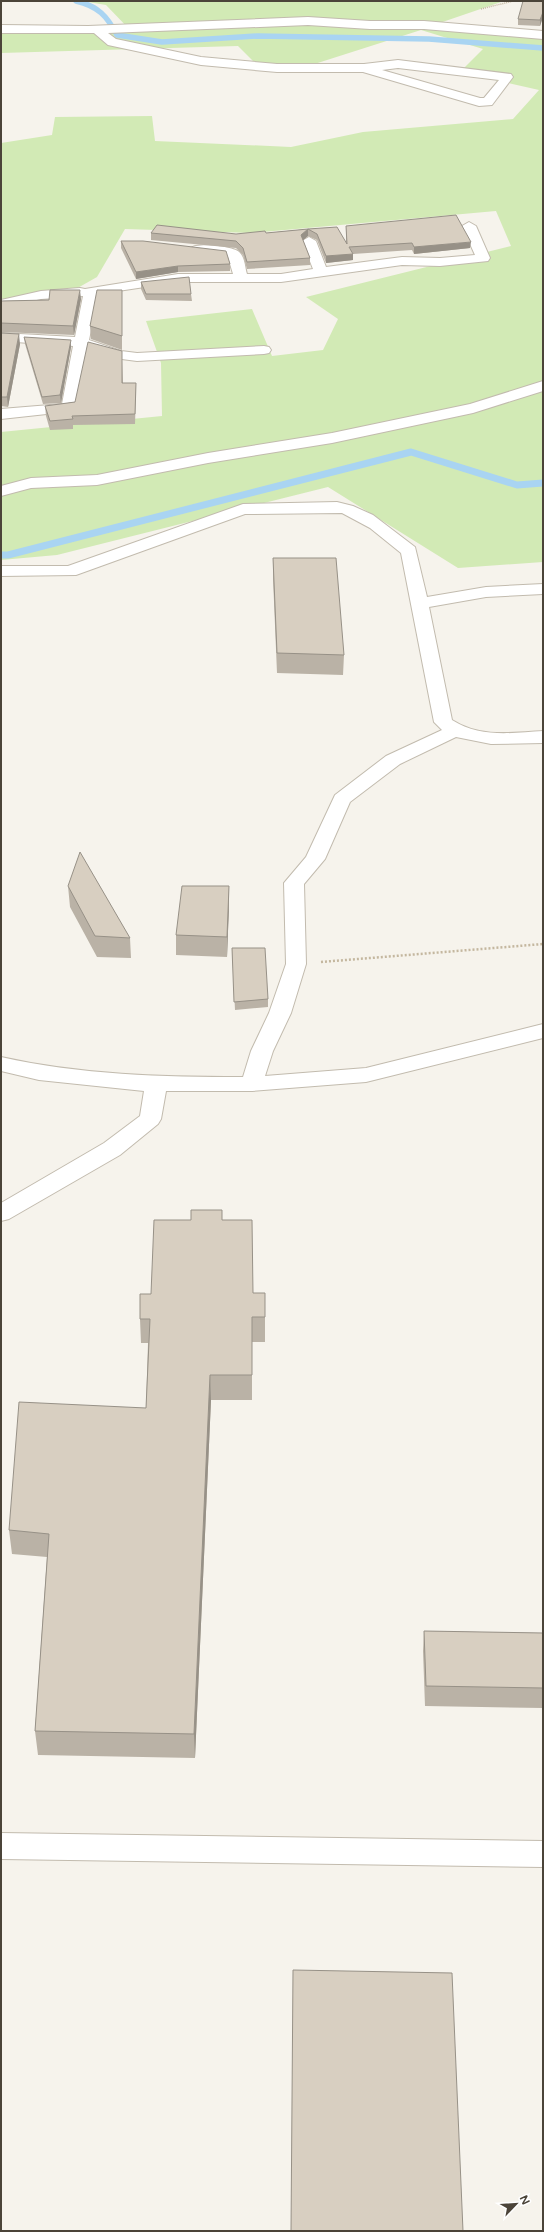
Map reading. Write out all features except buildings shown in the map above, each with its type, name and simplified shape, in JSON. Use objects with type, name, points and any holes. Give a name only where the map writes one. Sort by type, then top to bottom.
[{"type":"street","points":[[1,29],[97,30],[308,21],[370,25],[431,26],[543,35]]},
{"type":"street","points":[[97,30],[112,42],[201,61],[277,68],[364,68],[398,64],[508,77],[488,102],[479,102],[364,68]]},
{"type":"street","points":[[1,304],[42,295],[91,291],[178,278],[281,278],[321,273],[398,256],[440,262],[483,258],[469,226]]},
{"type":"street","points":[[309,241],[321,273]]},
{"type":"street","points":[[187,248],[231,252],[235,255],[241,277]]},
{"type":"street","points":[[1,414],[69,408],[91,291]]},
{"type":"street","points":[[1,337],[81,342],[119,355],[137,357],[264,350]]},
{"type":"street","points":[[1,491],[31,483],[97,480],[208,458],[332,438],[473,408],[543,386]]},
{"type":"street","points":[[1,571],[70,571],[190,530],[243,509],[337,507],[351,509],[371,520],[409,551],[443,722],[454,731],[482,739],[543,737]]},
{"type":"street","points":[[419,603],[486,592],[543,590]]},
{"type":"street","points":[[252,1084],[262,1051],[280,1013],[296,964],[294,883],[315,859],[342,798],[393,760],[454,731]]},
{"type":"street","points":[[1,1064],[39,1073],[102,1080],[156,1084],[252,1084],[366,1076],[543,1031]]},
{"type":"street","points":[[1,1213],[112,1149],[150,1119],[156,1084]]},
{"type":"street","points":[[1,1846],[543,1854]]},
{"type":"path","points":[[296,964],[543,944]]},
{"type":"green space","points":[[82,1],[504,1],[422,29],[543,37],[543,562],[458,568],[328,487],[57,555],[1,560],[1,432],[162,416],[161,363],[146,321],[252,309],[272,356],[323,350],[338,319],[306,297],[511,246],[496,211],[252,233],[125,229],[97,277],[67,294],[1,305],[1,143],[52,135],[55,117],[152,116],[155,141],[291,147],[363,132],[513,119],[539,90],[460,72],[483,49],[421,30],[302,68],[258,66],[238,46],[1,53],[1,34],[131,31],[106,5]]},
{"type":"waterway","points":[[76,1],[84,3],[101,13],[117,35],[162,42],[257,36],[429,39],[543,48]]},
{"type":"waterway","points":[[1,555],[8,555],[411,452],[517,485],[543,483]]}]
